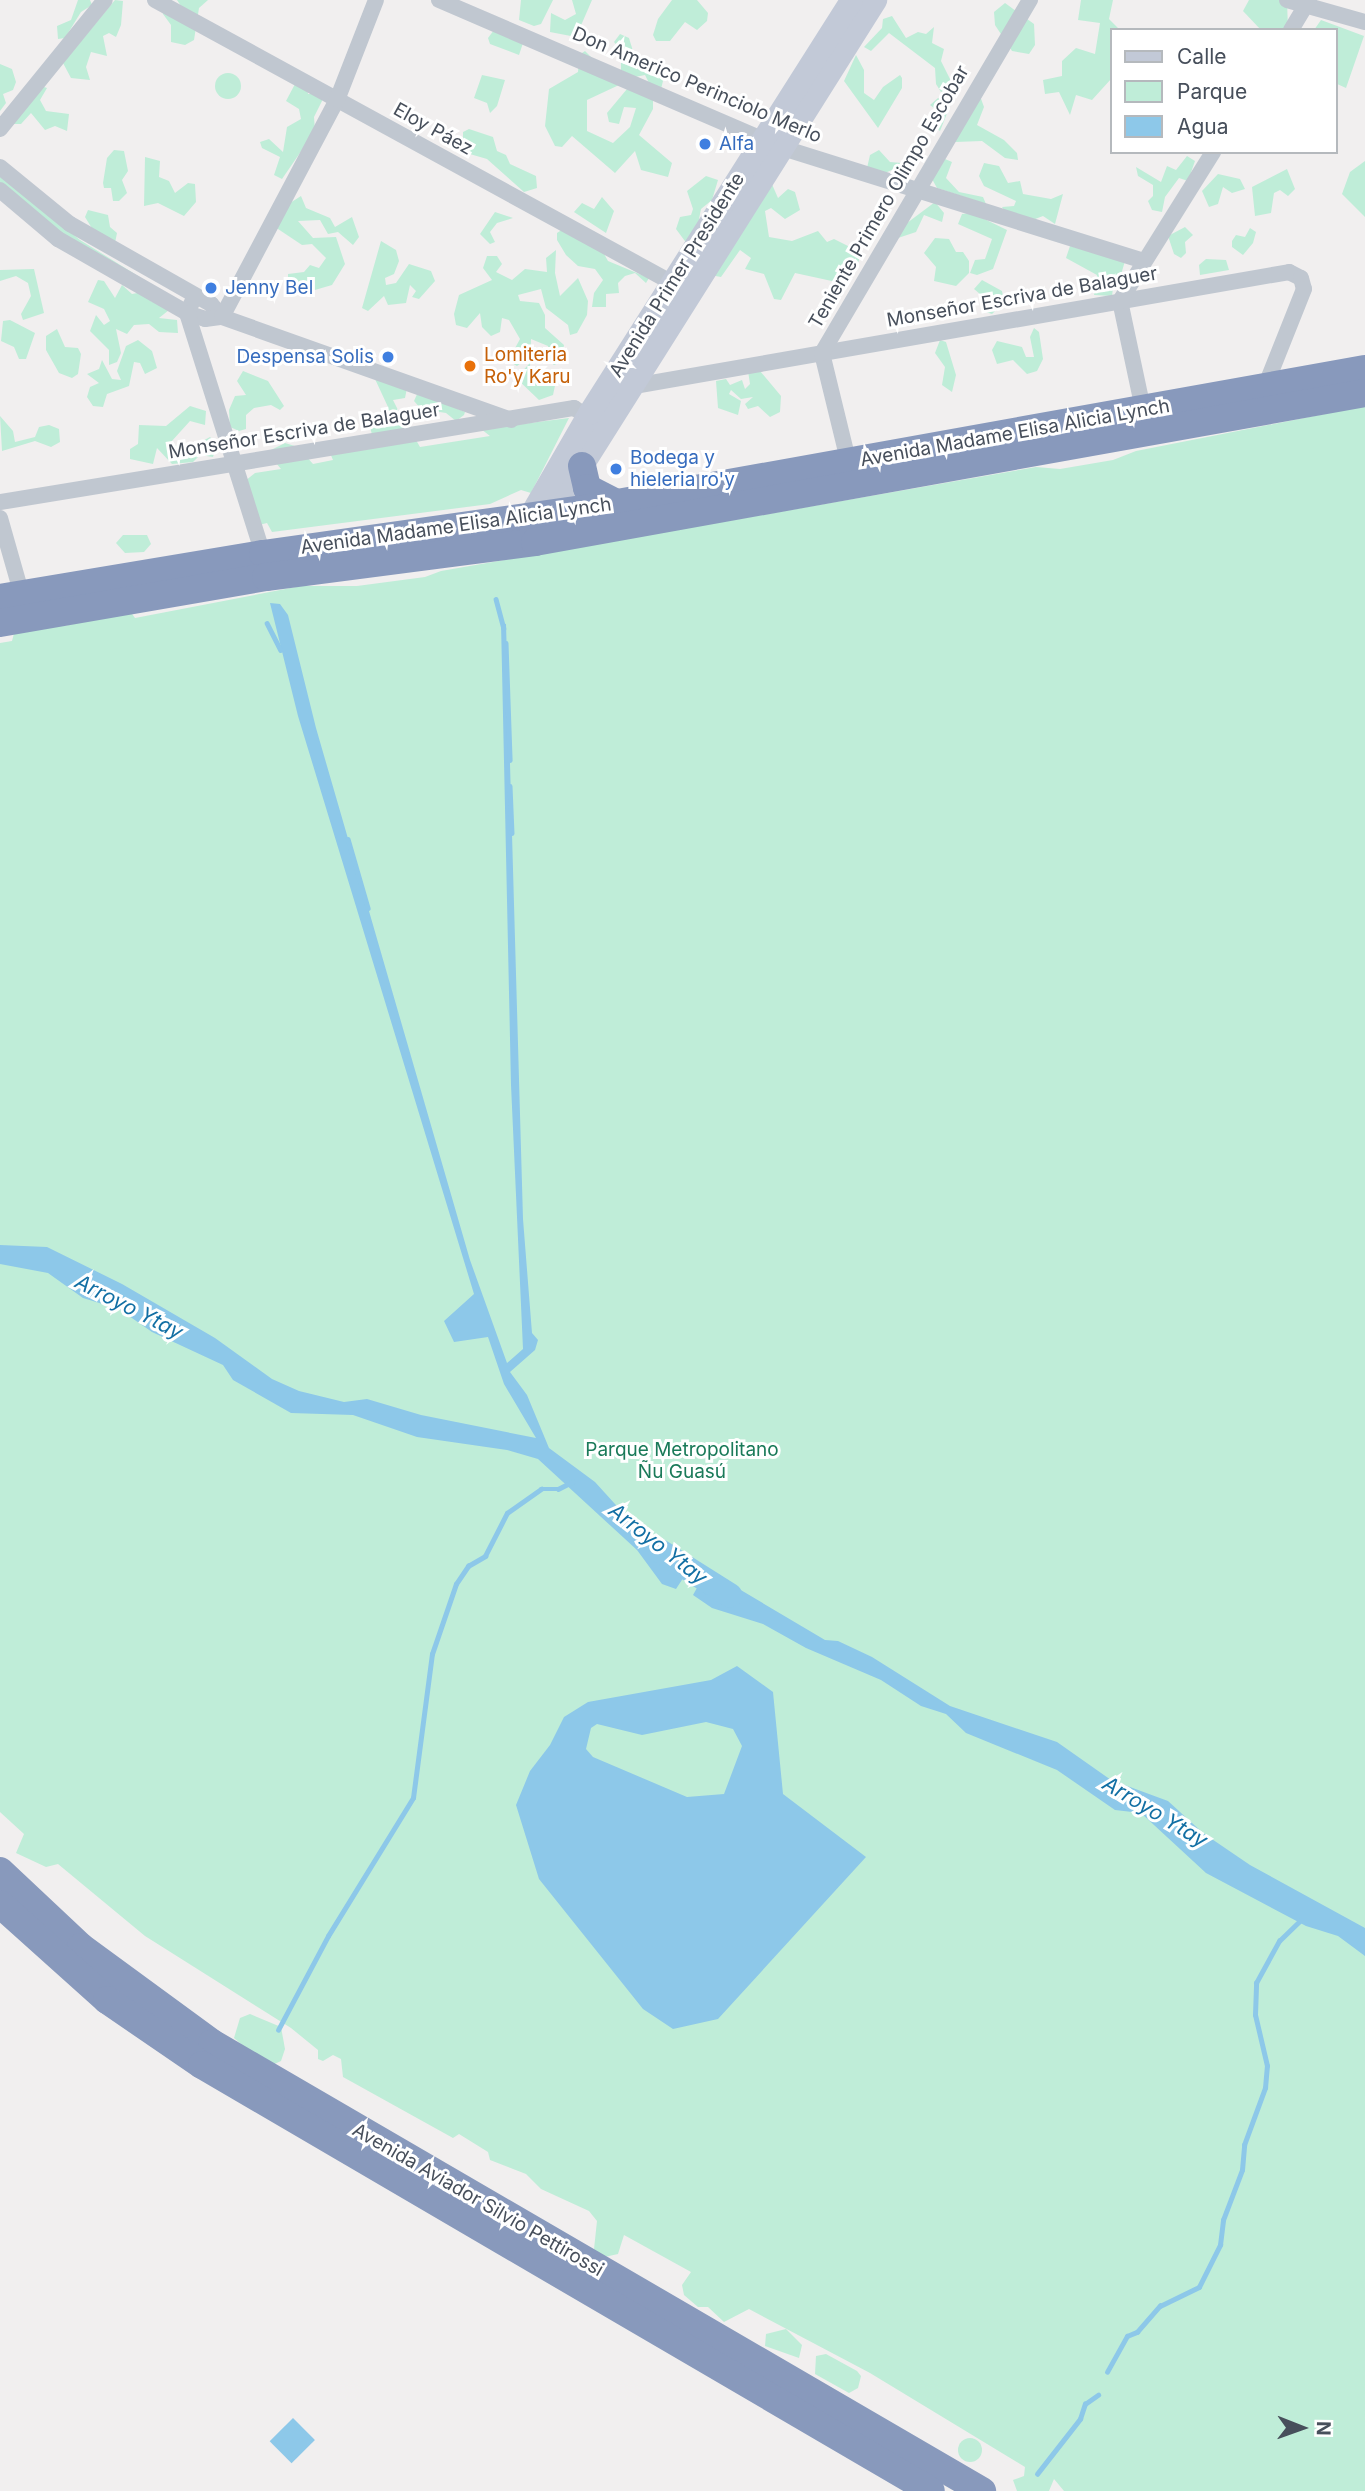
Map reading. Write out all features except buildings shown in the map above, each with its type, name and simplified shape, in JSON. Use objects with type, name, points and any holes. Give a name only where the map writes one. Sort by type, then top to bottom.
[{"type":"highway","name":"Avenida Madame Elisa Alicia Lynch","points":[[11,596],[262,554],[540,516],[849,464],[1365,369]]},
{"type":"highway","name":"Avenida Madame Elisa Alicia Lynch","points":[[0,622],[427,556],[535,542],[1365,393]]},
{"type":"highway","points":[[582,467],[587,488],[617,503]]},
{"type":"highway","points":[[427,556],[451,542],[533,533],[540,516]]},
{"type":"highway","name":"Avenida Aviador Silvio Pettirossi","points":[[0,1871],[101,1963],[212,2043],[982,2491]]},
{"type":"highway","name":"Avenida Aviador Silvio Pettirossi","points":[[0,1904],[107,2000],[202,2065],[931,2491]]},
{"type":"main road","name":"Avenida Primer Presidente","points":[[540,516],[582,467],[692,294],[851,0]]},
{"type":"main road","name":"Avenida Primer Presidente","points":[[540,516],[589,413],[671,283],[874,0]]},
{"type":"street","points":[[0,129],[105,0]]},
{"type":"street","name":"Eloy Páez","points":[[155,0],[692,294]]},
{"type":"street","points":[[222,317],[337,100],[376,0]]},
{"type":"street","name":"Don Americo Perinciolo Merlo","points":[[439,0],[774,142],[1143,261]]},
{"type":"street","name":"Teniente Primero Olimpo Escobar","points":[[849,464],[822,353],[1030,0]]},
{"type":"street","points":[[1287,0],[1308,3],[1365,22]]},
{"type":"street","points":[[1292,28],[1308,3]]},
{"type":"street","points":[[1143,410],[1120,301],[1212,154]]},
{"type":"street","points":[[0,167],[70,224],[195,296],[222,317],[513,421]]},
{"type":"street","points":[[0,190],[58,239],[187,313],[205,318],[222,317]]},
{"type":"street","name":"Monseñor Escriva de Balaguer","points":[[634,386],[1289,272],[1301,278],[1304,289],[1265,387]]},
{"type":"street","points":[[195,296],[187,313],[262,554]]},
{"type":"street","name":"Monseñor Escriva de Balaguer","points":[[0,502],[232,462],[513,421],[574,408],[589,413]]},
{"type":"street","points":[[589,413],[604,432]]},
{"type":"street","points":[[0,518],[11,596]]},
{"type":"green space","points":[[78,0],[90,0],[92,5],[81,12],[65,38],[58,39],[57,26],[71,20]]},
{"type":"green space","points":[[115,0],[123,1],[121,25],[116,37],[109,33],[103,36],[107,56],[91,52],[86,67],[90,80],[71,78],[63,63]]},
{"type":"green space","points":[[177,0],[208,0],[199,8],[194,40],[185,45],[171,42],[171,25],[162,10],[183,9]]},
{"type":"green space","points":[[521,0],[553,0],[541,24],[534,26],[519,20]]},
{"type":"green space","points":[[572,0],[592,0],[576,37],[550,32],[551,13],[565,20],[576,14]]},
{"type":"green space","points":[[672,0],[697,0],[708,13],[707,21],[697,30],[685,22],[670,41],[656,41],[653,35],[658,19]]},
{"type":"green space","points":[[1081,0],[1113,0],[1109,19],[1118,28],[1110,28],[1110,80],[1092,100],[1076,95],[1070,115],[1059,92],[1045,94],[1043,80],[1062,76],[1062,61],[1076,48],[1095,54],[1100,23],[1078,20]]},
{"type":"green space","points":[[1249,0],[1287,0],[1288,28],[1259,28],[1243,11]]},
{"type":"green space","points":[[1005,3],[1034,24],[1035,45],[1029,54],[1012,51],[995,25],[994,12]]},
{"type":"green space","points":[[892,16],[906,38],[918,32],[926,34],[934,27],[932,43],[944,49],[941,61],[951,81],[946,90],[941,92],[936,84],[935,68],[889,33],[871,51],[864,47],[882,28],[883,19]]},
{"type":"green space","points":[[1321,20],[1364,36],[1346,88],[1337,84],[1337,28],[1315,28]]},
{"type":"green space","points":[[494,30],[524,40],[519,55],[490,44],[488,38]]},
{"type":"green space","points":[[620,34],[629,38],[636,61],[646,61],[664,77],[661,89],[649,83],[645,75],[635,77],[621,70],[621,50],[614,42]]},
{"type":"green space","points":[[585,51],[619,85],[587,100],[587,131],[613,143],[630,127],[636,108],[624,107],[619,124],[609,122],[607,113],[627,89],[653,94],[653,109],[639,135],[672,163],[668,177],[641,170],[635,151],[615,173],[572,136],[562,147],[555,146],[545,126],[549,89],[578,72],[579,55]]},
{"type":"green space","points":[[856,55],[864,70],[864,93],[874,100],[883,87],[900,75],[902,78],[902,88],[878,128],[844,81]]},
{"type":"green space","points":[[0,64],[12,69],[16,82],[13,90],[3,94],[6,103],[0,111]]},
{"type":"green space","points":[[228,73],[237,77],[241,86],[237,95],[228,99],[219,95],[215,86],[219,77]]},
{"type":"green space","points":[[482,75],[505,80],[497,106],[490,113],[487,103],[474,98]]},
{"type":"green space","points":[[295,84],[307,85],[308,94],[322,94],[322,101],[314,117],[315,131],[282,179],[274,175],[280,157],[262,148],[260,142],[269,139],[283,152],[287,127],[301,119],[299,109],[286,101]]},
{"type":"green space","points":[[41,86],[47,88],[40,100],[46,111],[69,114],[67,131],[55,126],[45,130],[31,113],[21,124],[10,124]]},
{"type":"green space","points":[[980,96],[984,107],[977,125],[1004,140],[1017,153],[1018,160],[1005,158],[982,141],[955,142]]},
{"type":"green space","points":[[938,98],[950,106],[940,131],[933,125],[938,111],[930,105]]},
{"type":"green space","points":[[469,129],[493,137],[497,151],[506,155],[510,164],[536,176],[537,188],[524,192],[487,159],[463,152],[463,132]]},
{"type":"green space","points":[[114,150],[124,151],[128,171],[122,180],[127,193],[119,201],[113,201],[111,188],[104,188],[103,183],[107,158]]},
{"type":"green space","points":[[879,150],[890,162],[902,163],[908,181],[896,179],[892,170],[880,175],[867,168],[870,155]]},
{"type":"green space","points":[[1187,156],[1195,161],[1188,181],[1179,178],[1165,197],[1162,212],[1152,210],[1148,201],[1153,196],[1153,185],[1138,176],[1136,167],[1161,182],[1167,166],[1176,170]]},
{"type":"green space","points":[[145,157],[160,161],[159,177],[169,181],[175,193],[188,183],[195,184],[196,202],[184,216],[158,203],[144,206]]},
{"type":"green space","points":[[945,159],[952,162],[946,178],[959,192],[983,197],[986,204],[937,188],[932,179]]},
{"type":"green space","points":[[1365,161],[1365,217],[1342,194],[1350,172]]},
{"type":"green space","points":[[984,163],[999,166],[1008,183],[1020,181],[1023,194],[1051,199],[1063,194],[1055,224],[1043,216],[1030,221],[1004,210],[1002,207],[1014,206],[1016,201],[984,186],[979,176]]},
{"type":"green space","points":[[1287,169],[1295,189],[1288,196],[1280,190],[1274,193],[1271,213],[1255,216],[1252,187]]},
{"type":"green space","points":[[0,174],[80,240],[167,294],[77,246],[0,182]]},
{"type":"green space","points":[[1218,174],[1240,179],[1245,189],[1232,193],[1223,187],[1218,204],[1209,207],[1202,191]]},
{"type":"green space","points":[[706,176],[718,180],[712,200],[701,209],[699,219],[771,182],[778,198],[788,189],[795,192],[800,210],[785,219],[771,208],[765,211],[769,237],[792,241],[818,231],[827,242],[834,239],[861,255],[857,265],[841,283],[795,273],[781,300],[774,299],[764,274],[745,269],[751,258],[740,250],[721,277],[710,275],[676,229],[680,217],[691,215],[693,209],[687,191]]},
{"type":"green space","points":[[301,196],[306,208],[330,218],[335,227],[352,217],[359,237],[353,245],[338,232],[328,234],[320,220],[298,221],[313,238],[336,237],[345,264],[332,285],[308,292],[288,284],[288,274],[304,272],[310,265],[319,268],[326,258],[312,244],[302,245],[275,227],[290,203]]},
{"type":"green space","points":[[602,197],[614,211],[606,233],[574,212],[582,203],[594,209]]},
{"type":"green space","points":[[935,202],[944,213],[942,222],[924,215],[916,232],[898,238],[903,226]]},
{"type":"green space","points":[[88,210],[108,215],[110,227],[117,233],[115,243],[93,230],[85,217]]},
{"type":"green space","points":[[495,212],[513,218],[497,223],[490,232],[495,242],[490,244],[480,234]]},
{"type":"green space","points":[[972,213],[1007,230],[993,269],[977,275],[970,273],[975,260],[985,259],[992,239],[958,224],[962,214]]},
{"type":"green space","points":[[1185,227],[1193,235],[1185,242],[1186,253],[1181,258],[1174,254],[1168,236]]},
{"type":"green space","points":[[1250,228],[1256,232],[1253,243],[1243,255],[1232,247],[1232,241],[1236,235],[1245,237]]},
{"type":"green space","points":[[563,229],[603,252],[608,261],[649,278],[646,283],[635,273],[625,276],[618,283],[619,293],[606,294],[606,307],[592,307],[594,293],[603,280],[595,269],[578,266],[566,255],[557,240],[557,233]]},
{"type":"green space","points":[[935,238],[949,239],[956,252],[963,252],[969,261],[969,273],[956,286],[934,281],[936,267],[924,253]]},
{"type":"green space","points":[[381,241],[396,250],[399,261],[394,274],[385,278],[386,285],[396,283],[409,264],[431,271],[435,281],[419,299],[412,297],[416,291],[410,285],[406,303],[388,305],[384,296],[368,311],[362,308]]},
{"type":"green space","points":[[1070,246],[1125,261],[1120,278],[1114,280],[1112,296],[1094,295],[1097,275],[1066,258]]},
{"type":"green space","points":[[556,250],[555,273],[560,296],[578,278],[588,301],[587,315],[577,333],[570,335],[568,325],[546,308],[541,289],[518,295],[520,301],[539,303],[545,315],[545,328],[564,345],[561,362],[554,365],[549,361],[548,346],[531,339],[530,368],[539,378],[552,375],[556,381],[553,395],[539,400],[516,378],[529,364],[529,357],[517,366],[508,361],[520,339],[509,320],[502,318],[500,332],[491,336],[482,327],[480,313],[467,328],[456,325],[454,314],[459,295],[492,280],[483,268],[487,256],[497,256],[502,264],[496,272],[512,280],[525,269],[547,272],[546,258]]},
{"type":"green space","points":[[1206,259],[1226,260],[1229,270],[1200,275],[1199,265]]},
{"type":"green space","points":[[34,269],[44,313],[23,320],[21,314],[31,296],[28,283],[16,276],[0,281],[0,270]]},
{"type":"green space","points":[[98,280],[104,281],[115,298],[122,285],[132,294],[143,292],[152,302],[159,302],[169,310],[159,318],[177,320],[178,333],[159,332],[149,324],[134,325],[127,334],[116,329],[121,353],[117,362],[109,365],[109,350],[90,331],[96,315],[104,325],[110,321],[104,309],[88,302]]},
{"type":"green space","points":[[982,280],[1002,291],[1004,302],[992,314],[983,311],[986,299],[974,289]]},
{"type":"green space","points":[[10,320],[35,333],[26,359],[19,359],[14,347],[1,341],[3,321]]},
{"type":"green space","points":[[1034,328],[1039,332],[1043,359],[1037,371],[1027,374],[1013,360],[997,364],[992,350],[997,341],[1022,347],[1026,357],[1034,357],[1030,337]]},
{"type":"green space","points":[[57,329],[65,347],[78,348],[81,354],[78,374],[72,378],[59,373],[46,350],[46,336]]},
{"type":"green space","points":[[138,340],[152,351],[157,368],[145,374],[140,363],[134,362],[129,386],[107,394],[103,407],[93,406],[87,397],[90,387],[99,383],[87,374],[99,369],[102,360],[112,379],[121,380],[117,371],[126,346]]},
{"type":"green space","points":[[940,340],[946,342],[956,375],[952,392],[942,385],[945,367],[935,353]]},
{"type":"green space","points":[[755,365],[781,396],[780,412],[770,417],[758,406],[748,409],[745,404],[753,397],[741,399],[731,390],[729,394],[741,401],[738,415],[718,408],[716,381],[726,379],[730,385],[742,380],[745,389],[750,384],[748,371]]},
{"type":"green space","points":[[243,371],[268,381],[284,406],[280,410],[271,405],[254,408],[246,415],[246,429],[239,431],[230,427],[229,410],[235,396],[246,395],[237,381]]},
{"type":"green space","points":[[375,379],[407,388],[405,398],[393,400],[400,414],[411,417],[408,426],[420,447],[490,436],[481,429],[569,418],[531,493],[521,490],[490,504],[272,532],[267,523],[259,525],[245,481],[255,473],[281,469],[267,452],[285,443],[298,447],[313,464],[333,460],[330,453],[373,438],[368,420],[388,407]]},
{"type":"green space","points":[[418,392],[465,412],[464,415],[456,421],[446,413],[421,409],[414,401]]},
{"type":"green space","points":[[190,406],[206,411],[205,425],[190,421],[171,442],[181,449],[186,443],[199,443],[210,437],[217,444],[213,457],[200,455],[193,462],[172,464],[157,448],[153,464],[130,459],[130,449],[138,444],[139,425],[166,426]]},
{"type":"green space","name":"Parque Metropolitano Ñu Guasú","points":[[1365,406],[1365,2491],[1064,2491],[1054,2479],[1049,2491],[1017,2491],[1013,2480],[1024,2476],[1025,2467],[870,2373],[749,2309],[724,2322],[708,2307],[698,2307],[684,2295],[682,2285],[691,2272],[624,2235],[618,2254],[600,2258],[594,2249],[597,2221],[589,2211],[541,2189],[526,2174],[490,2160],[488,2152],[459,2134],[453,2138],[343,2077],[341,2059],[333,2055],[323,2061],[318,2059],[318,2050],[291,2028],[145,1936],[58,1864],[46,1867],[16,1853],[24,1834],[0,1812],[0,643],[12,641],[16,626],[52,619],[64,626],[130,611],[135,618],[301,586],[357,586],[425,577],[441,571],[1036,467],[1060,469],[1113,460],[1136,451]]},
{"type":"green space","points":[[0,416],[13,431],[15,442],[35,437],[39,427],[49,425],[59,429],[60,442],[51,447],[35,441],[2,451]]},
{"type":"green space","points":[[123,535],[147,535],[151,544],[144,552],[125,553],[116,543]]},
{"type":"green space","points":[[250,2014],[281,2027],[285,2049],[281,2061],[268,2067],[234,2038],[240,2018]]},
{"type":"green space","points":[[786,2329],[802,2345],[799,2358],[765,2346],[766,2334]]},
{"type":"green space","points":[[826,2354],[857,2371],[861,2376],[858,2388],[849,2393],[815,2374],[816,2356]]},
{"type":"green space","points":[[970,2438],[978,2442],[982,2450],[978,2458],[970,2462],[962,2458],[958,2450],[962,2442]]},
{"type":"water","points":[[270,603],[280,604],[288,615],[316,728],[470,1260],[507,1363],[523,1349],[511,1085],[501,623],[506,624],[523,1219],[532,1333],[538,1340],[535,1350],[510,1372],[527,1395],[549,1448],[595,1482],[635,1526],[693,1563],[676,1589],[662,1584],[637,1550],[538,1459],[507,1450],[417,1437],[353,1415],[291,1413],[233,1380],[223,1365],[152,1332],[119,1309],[83,1298],[48,1273],[0,1264],[0,1245],[47,1247],[122,1284],[215,1338],[272,1379],[299,1391],[344,1402],[367,1399],[421,1415],[536,1438],[504,1384],[488,1337],[454,1342],[444,1321],[474,1294],[298,716]]},
{"type":"water","points":[[707,1570],[825,1640],[838,1641],[872,1657],[950,1706],[1057,1742],[1111,1780],[1168,1801],[1203,1833],[1250,1865],[1365,1928],[1365,1956],[1338,1936],[1306,1926],[1206,1873],[1141,1813],[1115,1810],[1057,1770],[966,1733],[946,1714],[921,1706],[881,1680],[806,1648],[763,1624],[712,1608],[693,1595]]},
{"type":"water","points":[[737,1666],[773,1692],[783,1794],[866,1857],[718,2019],[673,2029],[643,2009],[539,1879],[516,1805],[530,1771],[550,1745],[564,1717],[588,1702],[711,1680]],"holes":[[[706,1722],[733,1729],[742,1746],[724,1794],[687,1797],[593,1757],[586,1749],[591,1728],[597,1724],[642,1735]]]},
{"type":"water","points":[[293,2418],[315,2440],[292,2463],[270,2441]]},
{"type":"waterway","points":[[496,599],[504,628]]},
{"type":"waterway","points":[[267,623],[281,650]]},
{"type":"waterway","points":[[506,643],[510,760]]},
{"type":"waterway","points":[[510,786],[512,833]]},
{"type":"waterway","points":[[348,839],[368,908]]},
{"type":"waterway","points":[[278,2030],[328,1936],[413,1798],[432,1654],[456,1584],[468,1566],[485,1556],[507,1513],[541,1489],[558,1489],[572,1482]]},
{"type":"waterway","name":"Arroyo Ytay","points":[[660,1551],[730,1595]]},
{"type":"waterway","points":[[1107,2372],[1127,2336],[1137,2332],[1160,2306],[1199,2287],[1220,2245],[1223,2220],[1242,2170],[1244,2145],[1265,2088],[1267,2066],[1255,2015],[1256,1983],[1279,1941],[1301,1920]]},
{"type":"waterway","points":[[1037,2474],[1080,2419],[1085,2404],[1098,2395]]},
{"type":"place","name":"Alfa","points":[[705,144]]},
{"type":"place","name":"Jenny Bel","points":[[211,288]]},
{"type":"place","name":"Despensa Solis","points":[[388,357]]},
{"type":"place","name":"Lomiteria Ro'y Karu","points":[[470,366]]},
{"type":"place","name":"Bodega y hieleria ro'y","points":[[616,469]]}]
